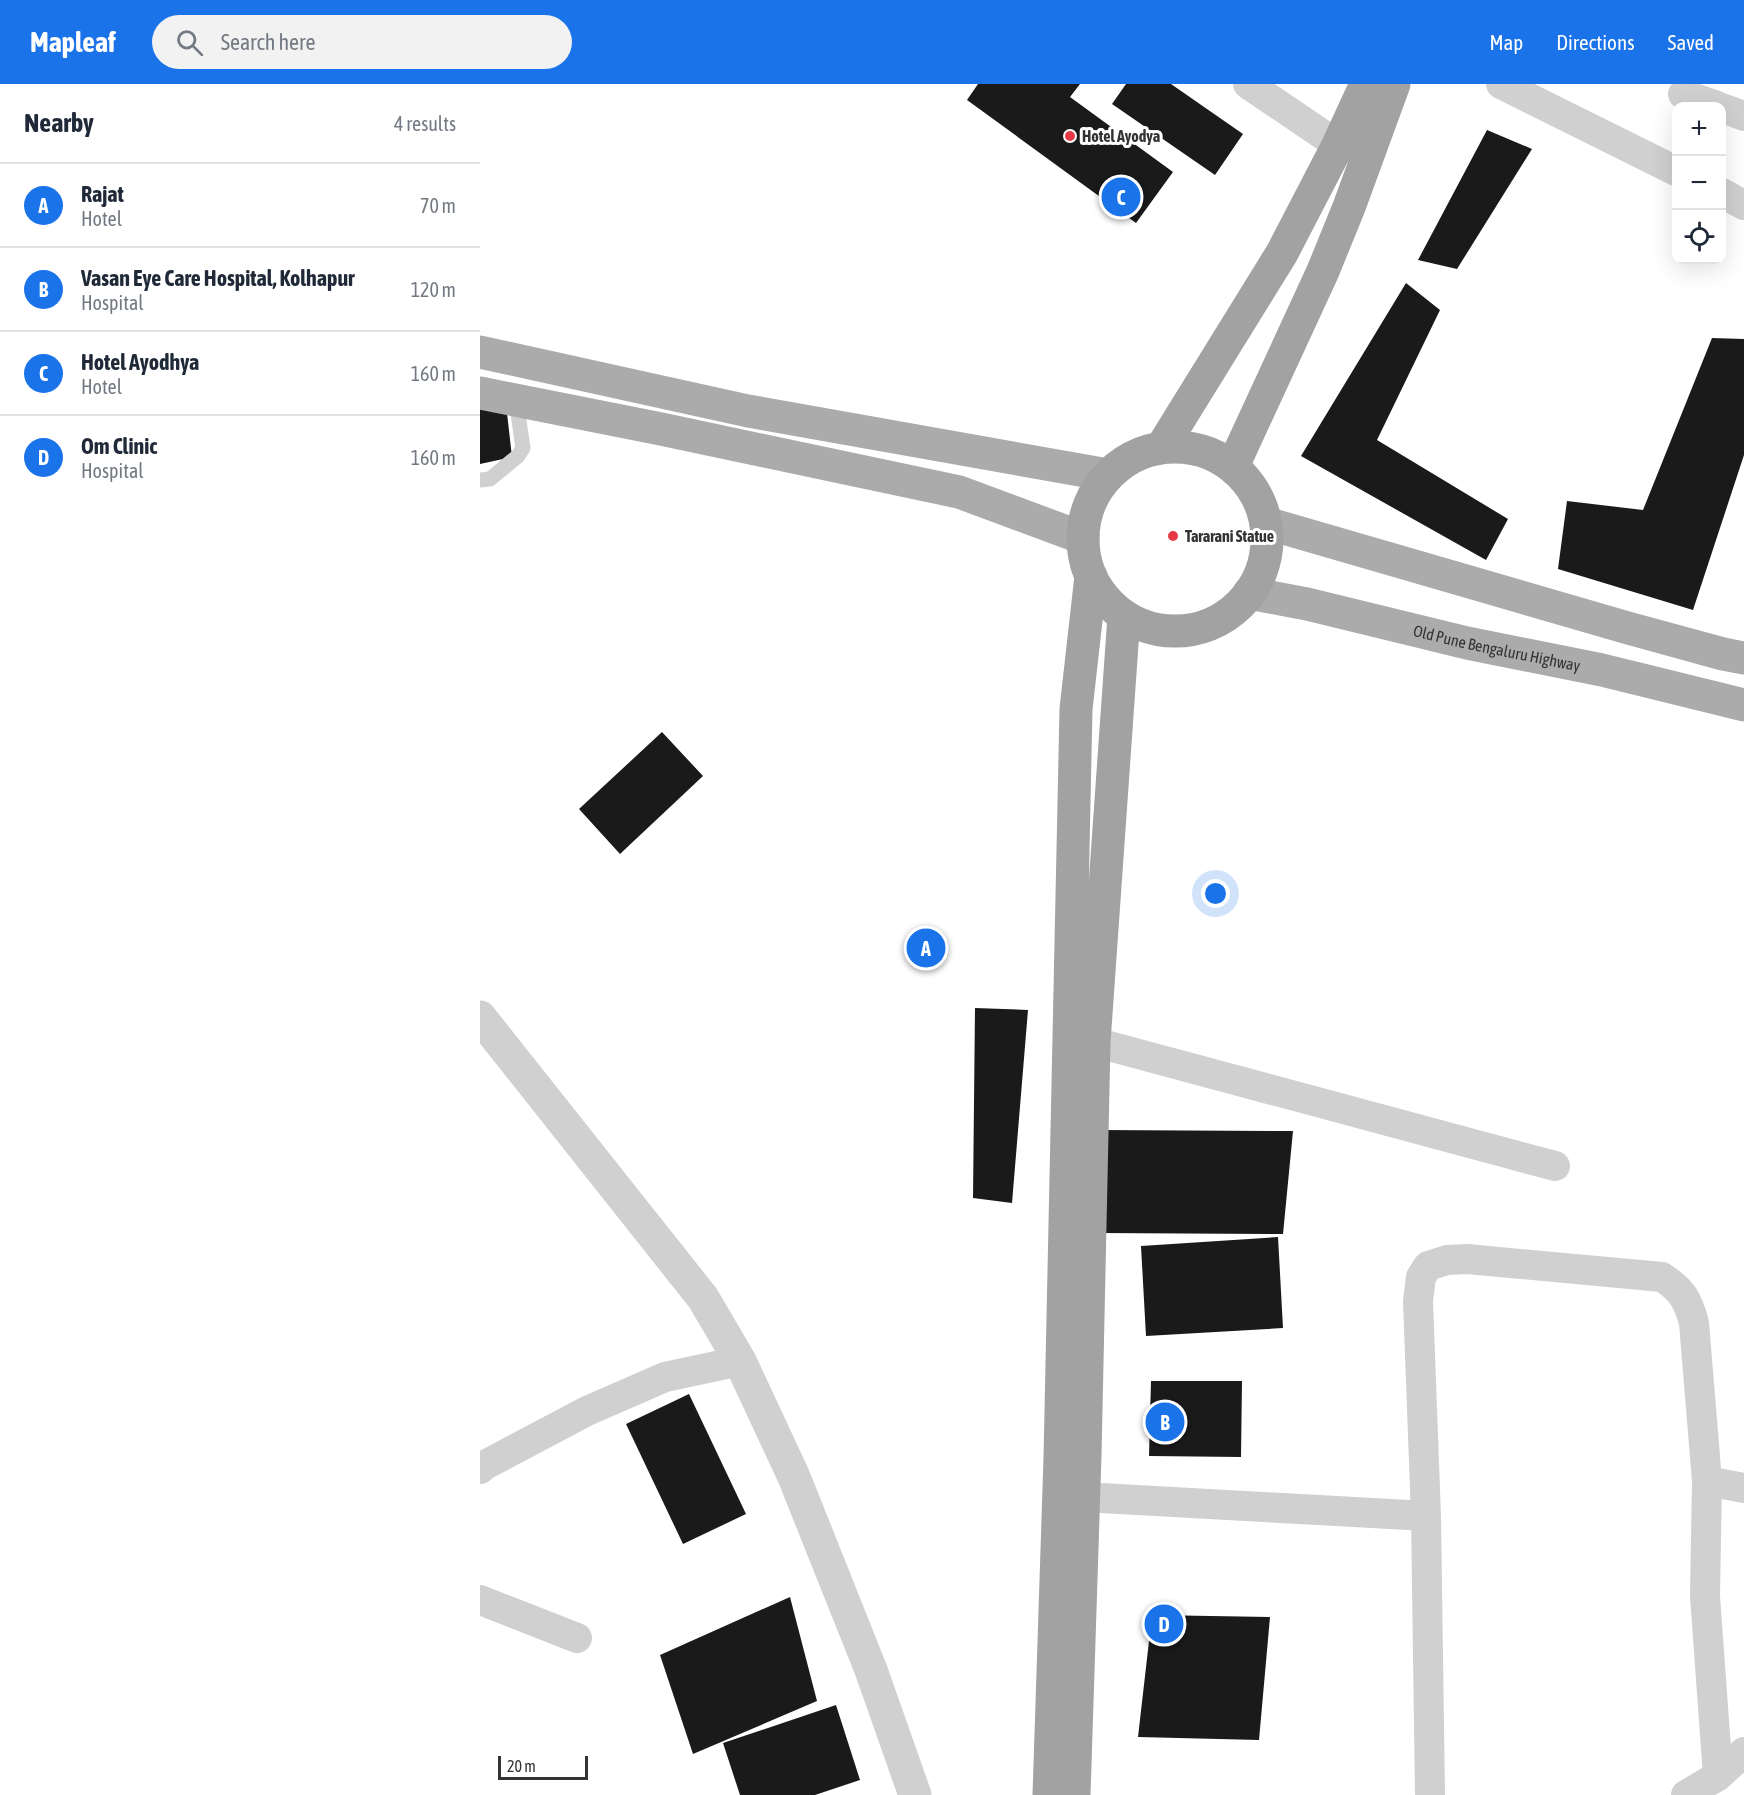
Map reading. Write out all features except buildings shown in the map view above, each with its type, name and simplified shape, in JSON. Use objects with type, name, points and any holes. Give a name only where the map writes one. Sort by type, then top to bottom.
[{"type":"highway","points":[[1162,447],[1282,253],[1338,145],[1366,84]]},
{"type":"highway","points":[[1233,466],[1323,271],[1394,84]]},
{"type":"highway","points":[[1162,447],[1187,447],[1212,453],[1233,466],[1249,482],[1260,501],[1266,523],[1267,548],[1261,571],[1250,593],[1236,608],[1220,619],[1203,627],[1185,631],[1158,630],[1124,616],[1099,592],[1084,557],[1083,538],[1086,515],[1095,493],[1108,475],[1133,456],[1162,447]]},
{"type":"highway","points":[[1049,1795],[1060,1458],[1076,709],[1091,576]]},
{"type":"highway","points":[[1074,1795],[1094,1042],[1124,616]]},
{"type":"main road","points":[[480,352],[748,411],[1108,475]]},
{"type":"main road","points":[[480,393],[959,492],[1083,538]]},
{"type":"main road","points":[[1266,523],[1628,628],[1723,654],[1744,657]]},
{"type":"main road","name":"Old Pune Bengaluru Highway","points":[[1250,593],[1602,670],[1744,705]]},
{"type":"street","points":[[1248,84],[1338,145]]},
{"type":"street","points":[[1501,84],[1672,169]]},
{"type":"street","points":[[1683,94],[1706,102]]},
{"type":"street","points":[[1726,110],[1744,117]]},
{"type":"street","points":[[1726,195],[1744,205]]},
{"type":"street","points":[[480,1017],[703,1298],[740,1361],[794,1477],[871,1670],[915,1795]]},
{"type":"street","points":[[1094,1042],[1555,1166]]},
{"type":"street","points":[[1430,1795],[1426,1516],[1418,1301],[1420,1277],[1428,1266],[1447,1260],[1467,1259],[1662,1277],[1677,1287],[1689,1303],[1694,1323],[1707,1480],[1705,1596],[1718,1776]]},
{"type":"street","points":[[480,1469],[485,1464],[587,1411],[665,1377],[740,1361]]},
{"type":"street","points":[[1707,1480],[1744,1488]]},
{"type":"street","points":[[1083,1497],[1426,1516]]},
{"type":"street","points":[[480,1600],[577,1638]]},
{"type":"street","points":[[1686,1795],[1718,1776],[1744,1752]]},
{"type":"lane","points":[[480,480],[490,479],[518,456],[523,448],[516,400]]},
{"type":"place","name":"Hotel Ayodya","points":[[1070,136]]},
{"type":"place","name":"Hotel Ayodhya","points":[[1121,197]]},
{"type":"place","name":"Tararani Statue","points":[[1173,536]]},
{"type":"place","name":"Rajat","points":[[926,948]]},
{"type":"place","name":"Vasan Eye Care Hospital, Kolhapur","points":[[1165,1422]]},
{"type":"place","name":"Om Clinic","points":[[1164,1624]]}]
